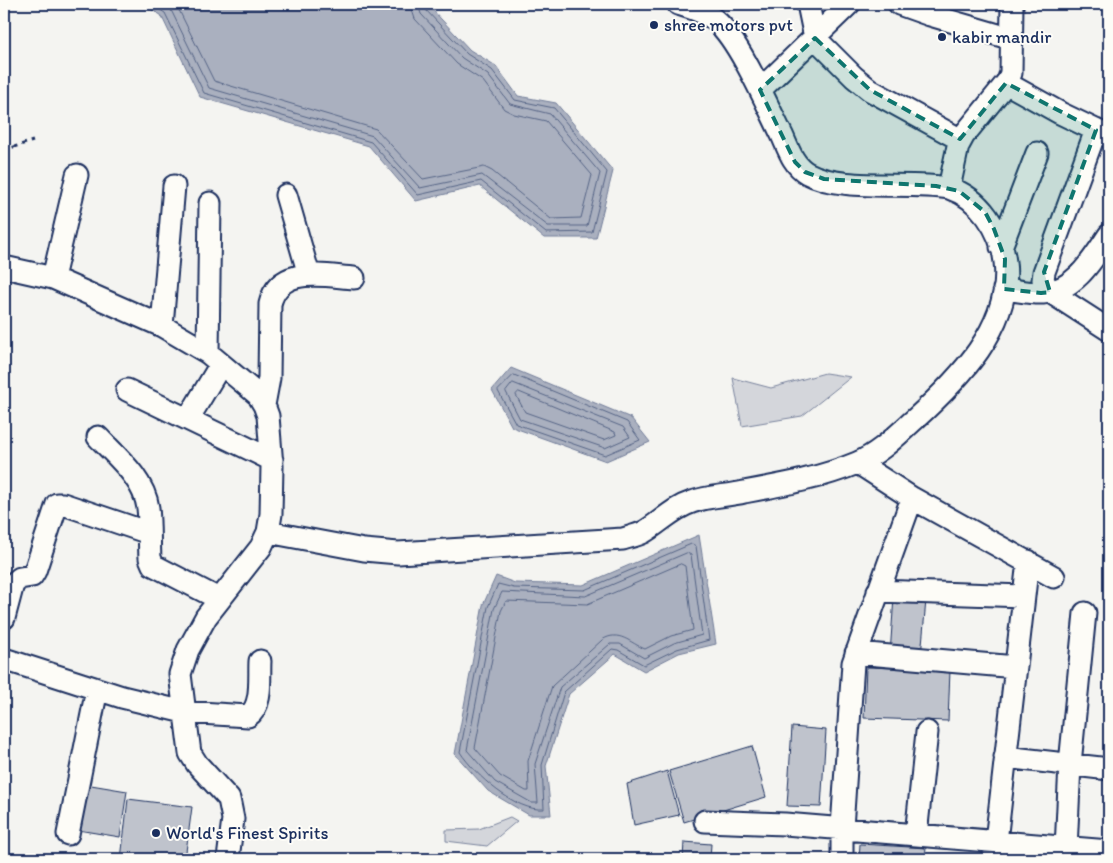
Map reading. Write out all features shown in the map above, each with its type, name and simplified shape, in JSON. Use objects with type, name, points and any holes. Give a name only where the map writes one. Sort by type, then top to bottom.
[{"type":"street","points":[[268,532],[364,550],[398,553],[623,539],[643,532],[671,511],[695,501],[810,478],[858,463],[882,450],[944,393],[980,348],[997,316],[1006,273],[1001,247],[994,228],[985,212],[959,191],[949,188],[850,183],[824,179],[805,172],[795,162],[760,90],[726,31],[715,20],[678,4]]},
{"type":"street","points":[[808,4],[815,38],[854,77],[870,90],[961,140]]},
{"type":"street","points":[[760,90],[849,4]]},
{"type":"street","points":[[899,4],[1012,39]]},
{"type":"street","points":[[949,188],[961,140],[1006,83],[1011,73],[1012,4]]},
{"type":"street","points":[[1006,83],[1060,113],[1103,133],[1044,272],[1043,280],[1050,292],[1109,330]]},
{"type":"street","points":[[1001,247],[1036,153]]},
{"type":"street","points":[[53,278],[76,175]]},
{"type":"street","points":[[162,326],[174,186]]},
{"type":"street","points":[[286,195],[309,275]]},
{"type":"street","points":[[188,418],[215,358],[210,203]]},
{"type":"street","points":[[1004,289],[1041,294],[1058,290],[1076,279],[1108,240]]},
{"type":"street","points":[[4,267],[53,278],[162,326],[215,358],[258,395],[264,405],[268,416],[272,460],[271,514],[268,532],[261,547],[206,617],[188,650],[180,674],[190,753],[197,764],[229,799],[233,819],[228,859]]},
{"type":"street","points":[[264,405],[269,378],[270,304],[273,293],[286,279],[309,275],[354,278]]},
{"type":"street","points":[[127,390],[272,460]]},
{"type":"street","points":[[98,437],[133,475],[144,494],[148,507],[150,558],[153,565],[219,599]]},
{"type":"street","points":[[858,463],[912,498],[1054,577]]},
{"type":"street","points":[[842,859],[842,828],[856,653],[912,498]]},
{"type":"street","points":[[4,618],[13,584],[20,578],[32,576],[35,571],[57,504],[63,504],[148,533]]},
{"type":"street","points":[[995,851],[1028,561]]},
{"type":"street","points":[[878,591],[1024,596]]},
{"type":"street","points":[[1066,849],[1070,764],[1085,613]]},
{"type":"street","points":[[856,653],[1016,667]]},
{"type":"street","points":[[4,659],[97,689],[184,712],[248,716],[255,712],[257,705],[260,661]]},
{"type":"street","points":[[68,834],[97,689]]},
{"type":"street","points":[[916,835],[927,732]]},
{"type":"street","points":[[1005,757],[1109,769]]},
{"type":"street","points":[[705,821],[785,824],[916,835],[995,851],[1066,849],[1109,851]]},
{"type":"path","points":[[4,150],[33,141]]},
{"type":"highlighted area","points":[[815,38],[870,90],[960,139],[1006,83],[1096,130],[1044,272],[1050,292],[1041,293],[1004,289],[1005,259],[994,229],[985,212],[959,191],[936,186],[824,179],[805,172],[795,162],[760,90]]},
{"type":"shaded area","points":[[825,373],[851,377],[802,416],[742,426],[733,378],[771,388]]},
{"type":"shaded area","points":[[510,817],[517,821],[487,846],[446,841],[446,830],[479,829]]},
{"type":"water","points":[[141,4],[427,4],[470,50],[496,66],[518,96],[556,103],[613,171],[596,238],[544,238],[480,186],[416,201],[369,146],[200,97],[161,15]]},
{"type":"water","points":[[511,368],[631,418],[650,442],[606,461],[512,427],[492,390]]},
{"type":"water","points":[[699,535],[716,644],[679,653],[644,671],[615,654],[569,694],[546,766],[551,815],[529,815],[488,791],[455,754],[483,605],[496,576],[515,583],[583,585]]},
{"type":"building","points":[[894,597],[926,600],[921,656],[890,654]]},
{"type":"building","points":[[866,667],[950,670],[948,721],[864,718]]},
{"type":"building","points":[[792,727],[826,730],[821,807],[787,806]]},
{"type":"building","points":[[752,746],[766,797],[684,822],[669,771]]},
{"type":"building","points":[[667,771],[679,815],[634,825],[627,784]]},
{"type":"building","points":[[79,783],[127,791],[120,837],[72,829]]},
{"type":"building","name":"World's Finest Spirits","points":[[128,799],[192,807],[185,859],[121,859]]},
{"type":"building","points":[[684,842],[711,844],[710,859],[683,859]]},
{"type":"building","points":[[860,844],[926,848],[925,859],[859,859]]},
{"type":"place","name":"shree motors pvt","points":[[654,25]]},
{"type":"place","name":"kabir mandir","points":[[942,37]]},
{"type":"place","name":"World's Finest Spirits","points":[[156,833]]}]
